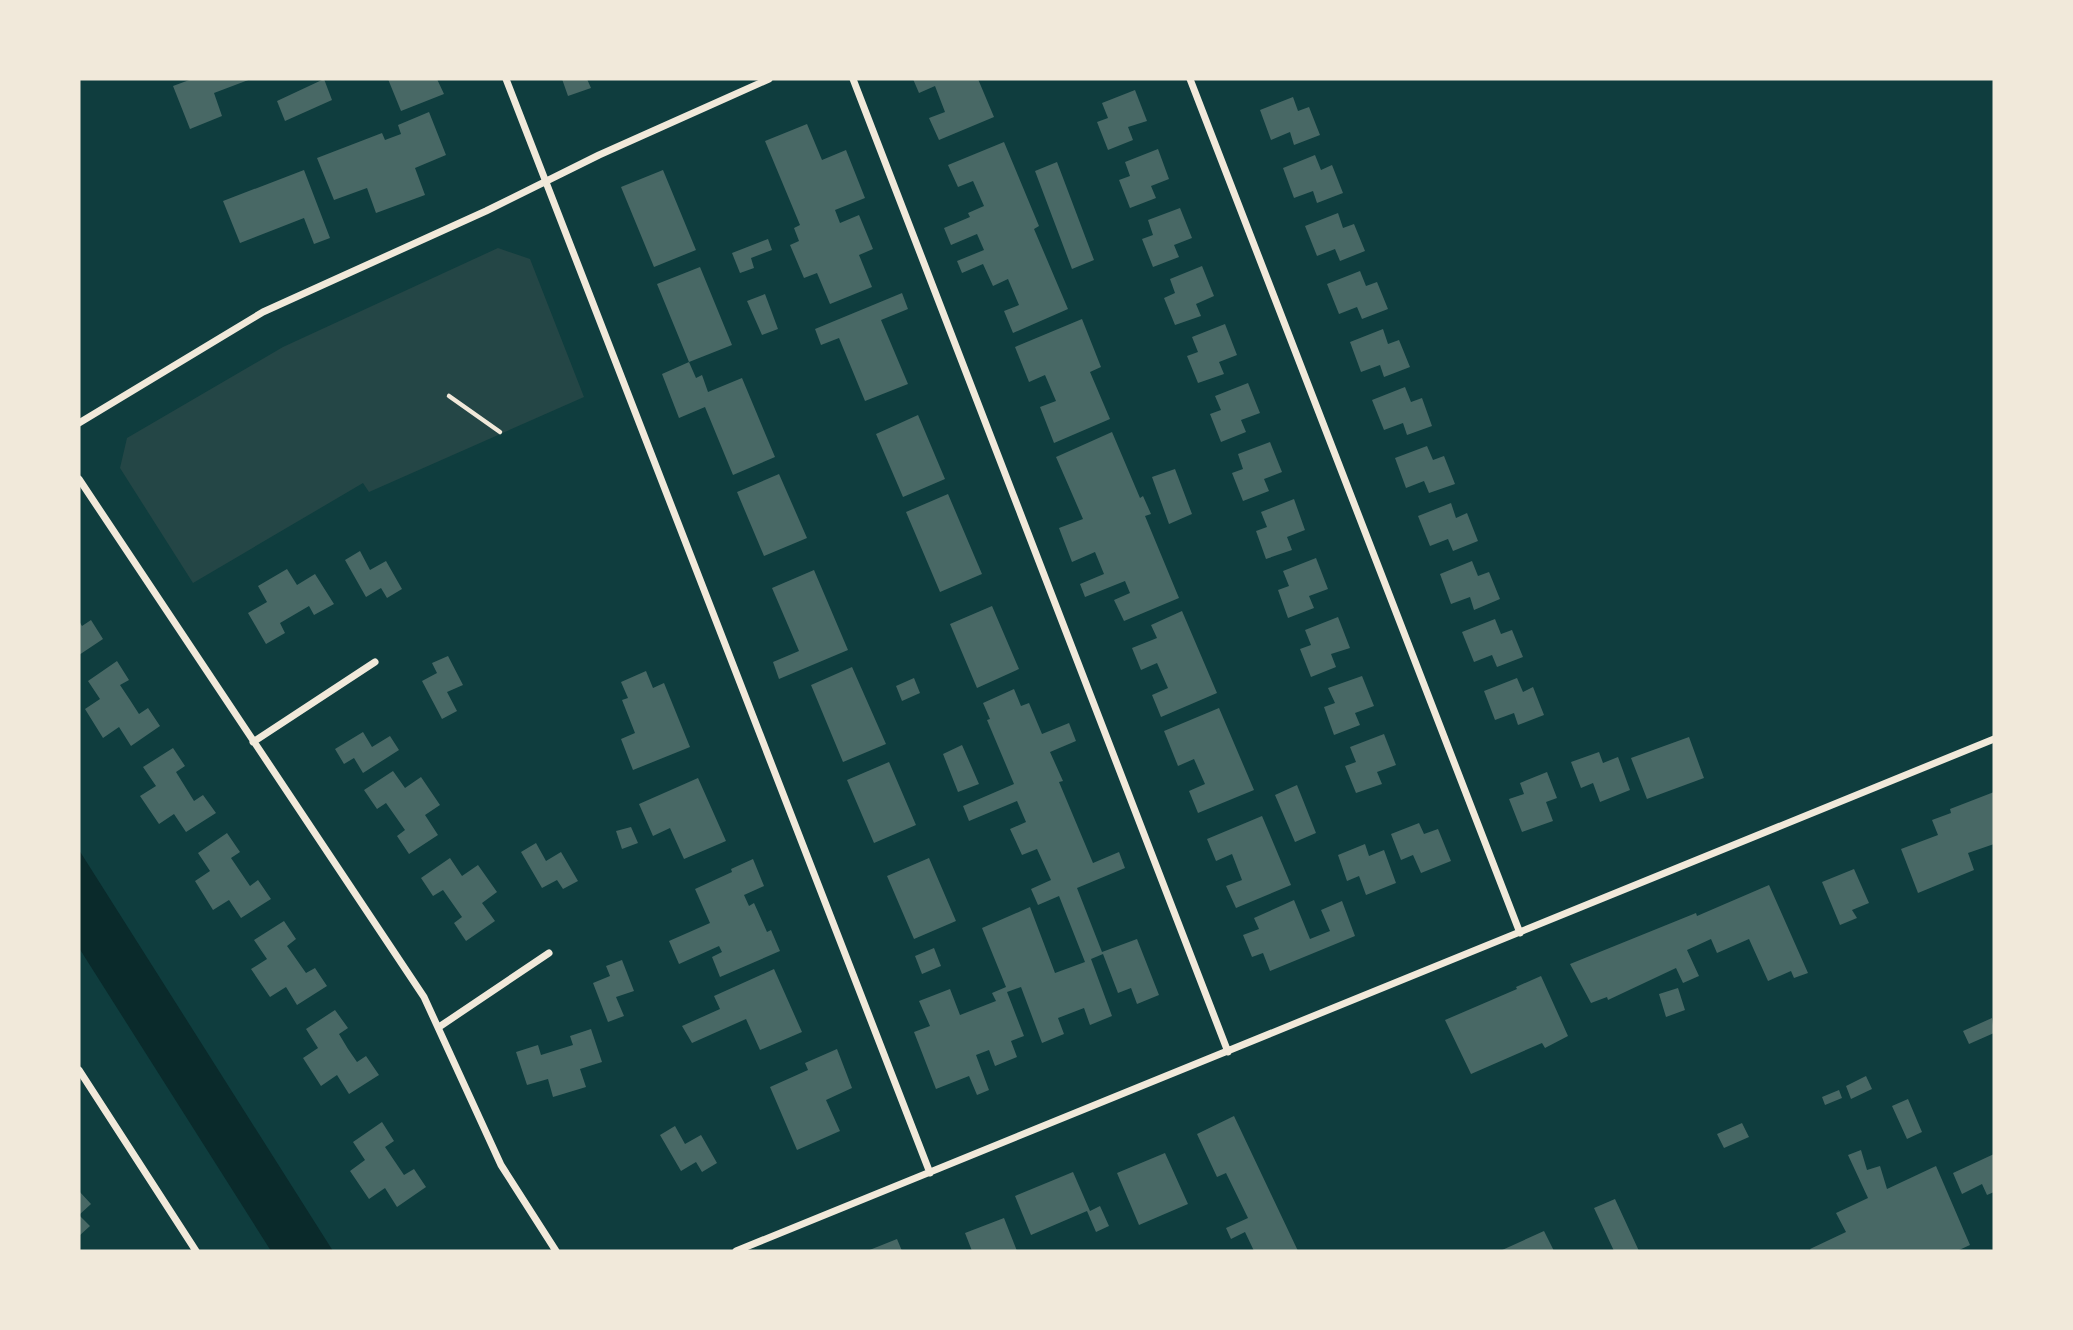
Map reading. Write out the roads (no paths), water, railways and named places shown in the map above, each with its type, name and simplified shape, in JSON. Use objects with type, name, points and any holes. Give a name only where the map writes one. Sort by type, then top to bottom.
[{"type":"street","points":[[506,79],[930,1173]]},
{"type":"street","points":[[79,423],[262,312],[769,79]]},
{"type":"street","points":[[853,79],[1228,1052]]},
{"type":"street","points":[[1190,79],[1520,933]]},
{"type":"street","points":[[79,479],[425,997],[501,1165],[556,1251]]},
{"type":"street","points":[[253,742],[375,663]]},
{"type":"street","points":[[736,1251],[1994,739]]},
{"type":"street","points":[[439,1027],[549,953]]},
{"type":"street","points":[[79,1070],[196,1251]]}]
